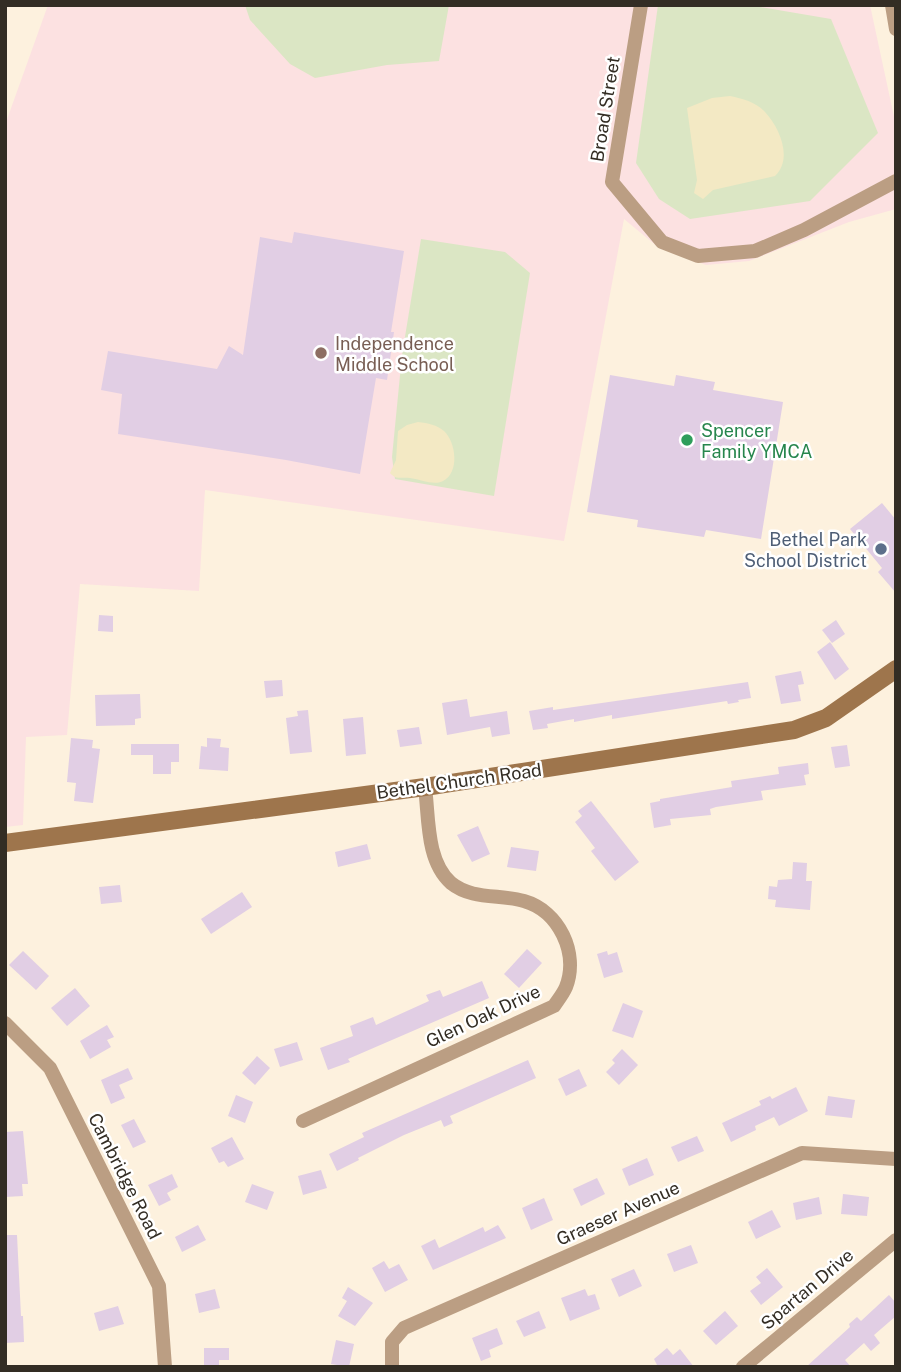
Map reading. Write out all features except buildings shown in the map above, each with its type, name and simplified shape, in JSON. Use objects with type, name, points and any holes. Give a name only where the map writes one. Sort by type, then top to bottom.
[{"type":"street","name":"Broad Street","points":[[641,5],[612,182],[662,242],[698,256],[755,251],[804,230],[896,181]]},
{"type":"street","points":[[892,5],[896,29]]},
{"type":"street","name":"Bethel Church Road","points":[[5,843],[425,787],[794,730],[826,718],[896,669]]},
{"type":"street","name":"Glen Oak Drive","points":[[303,1121],[554,1006],[565,988],[570,968],[568,944],[558,926],[543,910],[524,901],[470,892],[453,885],[441,872],[434,858],[425,787]]},
{"type":"street","name":"Cambridge Road","points":[[5,1023],[50,1068],[159,1286],[165,1367]]},
{"type":"street","name":"Graeser Avenue","points":[[392,1367],[392,1342],[404,1328],[802,1153],[896,1159]]},
{"type":"street","name":"Spartan Drive","points":[[743,1367],[896,1240]]},
{"type":"shaded area","points":[[48,5],[870,5],[896,126],[896,209],[849,222],[749,261],[706,265],[659,248],[624,219],[564,541],[205,490],[199,591],[80,584],[67,735],[26,737],[23,825],[5,827],[5,125]]},
{"type":"green space","points":[[245,5],[449,5],[439,61],[387,65],[315,78],[290,64],[250,20]]},
{"type":"green space","points":[[658,5],[748,5],[831,19],[878,133],[810,201],[690,219],[659,199],[636,163]]},
{"type":"green space","points":[[421,239],[505,252],[530,273],[494,496],[395,479],[392,457],[402,355]]},
{"type":"sand","points":[[730,96],[753,103],[770,119],[780,135],[783,161],[775,176],[713,190],[703,199],[694,193],[697,180],[687,108],[712,98]]},
{"type":"sand","points":[[418,422],[441,429],[451,442],[454,465],[443,481],[431,483],[397,477],[390,473],[396,460],[398,431]]},
{"type":"place","name":"Independence Middle School","points":[[321,353]]},
{"type":"place","name":"Spencer Family YMCA","points":[[687,440]]},
{"type":"place","name":"Bethel Park School District","points":[[881,549]]}]
